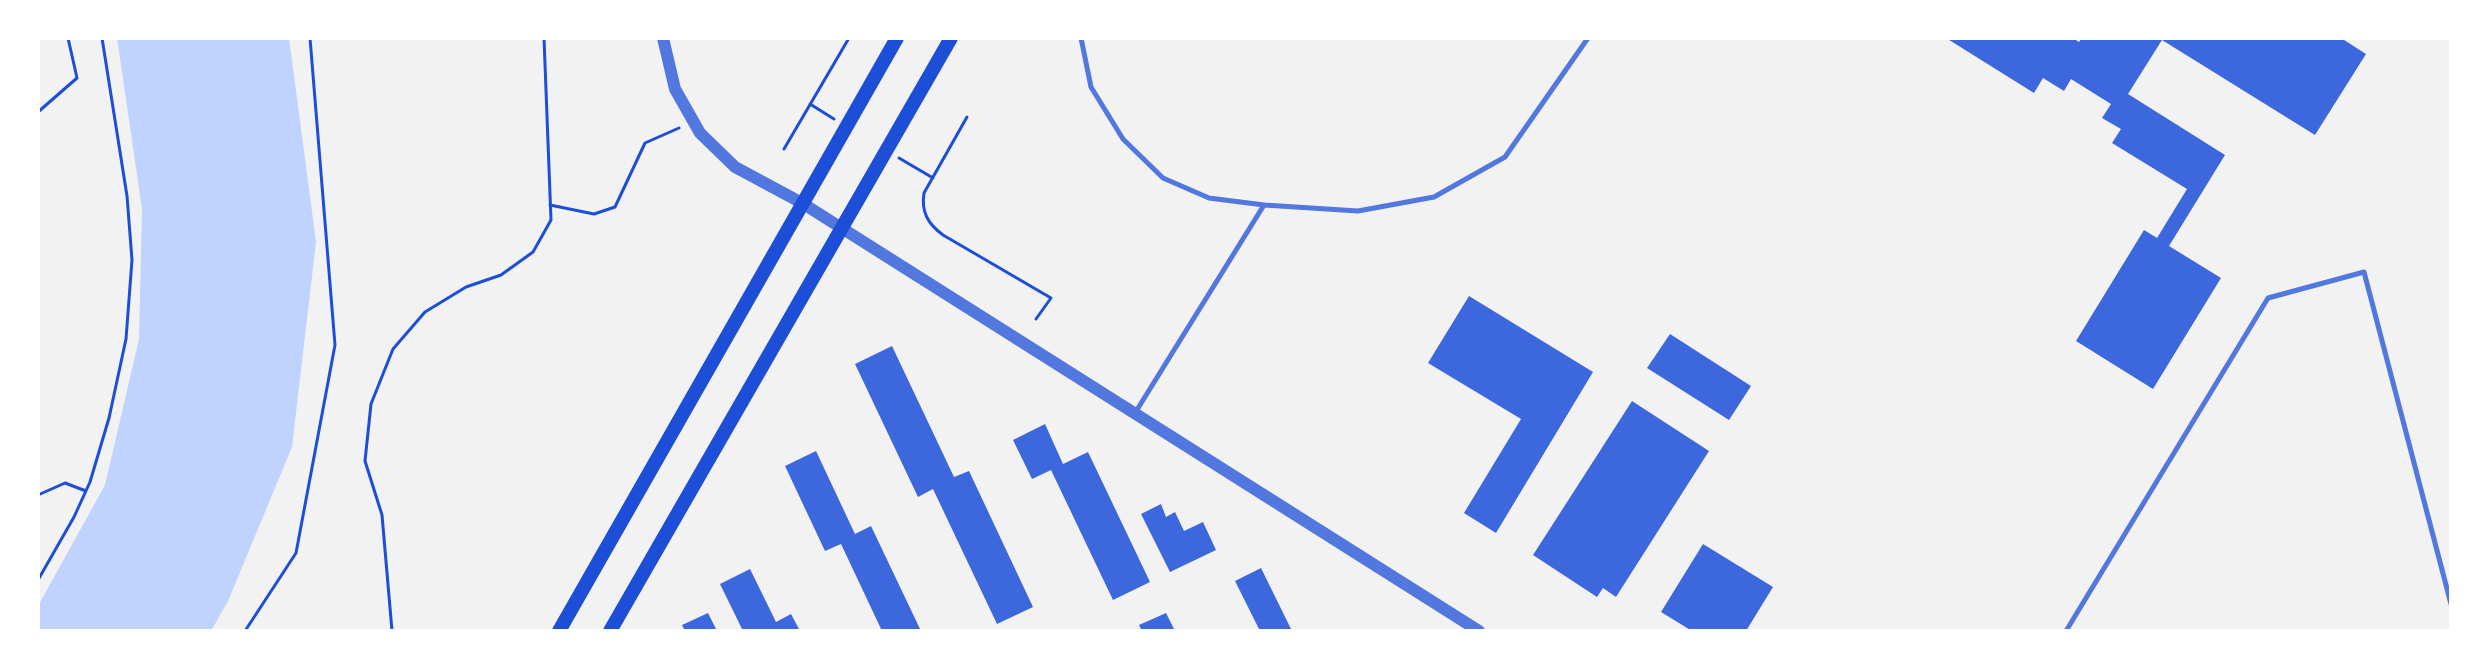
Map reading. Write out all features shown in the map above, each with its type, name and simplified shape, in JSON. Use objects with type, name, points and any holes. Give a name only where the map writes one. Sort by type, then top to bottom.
[{"type":"main road","points":[[559,631],[897,38]]},
{"type":"main road","points":[[610,631],[951,38]]},
{"type":"street","points":[[663,38],[675,89],[700,133],[735,167],[802,203],[1479,631]]},
{"type":"lane","points":[[1081,38],[1091,87],[1123,139],[1163,178],[1209,198],[1358,211],[1434,197],[1505,157],[1588,38]]},
{"type":"lane","points":[[1135,414],[1264,205]]},
{"type":"lane","points":[[2066,631],[2268,298],[2364,272],[2451,604]]},
{"type":"path","points":[[38,112],[77,78],[68,38]]},
{"type":"path","points":[[38,580],[86,491],[109,418],[126,339],[132,260],[127,196],[102,38]]},
{"type":"path","points":[[245,631],[296,553],[335,345],[310,38]]},
{"type":"path","points":[[392,631],[382,515],[365,461],[371,404],[393,349],[425,312],[466,287],[501,275],[533,252],[551,220],[544,38]]},
{"type":"path","points":[[784,149],[849,38]]},
{"type":"path","points":[[967,117],[924,193],[922,205],[926,218],[943,235],[1051,298],[1036,319]]},
{"type":"path","points":[[550,205],[594,214],[615,207],[645,143],[694,122]]},
{"type":"path","points":[[38,495],[65,483],[86,491]]},
{"type":"water","points":[[117,38],[289,38],[316,242],[292,447],[228,601],[211,631],[38,631],[38,606],[105,485],[139,339],[142,209]]},
{"type":"building","points":[[1946,38],[2073,38],[2079,42],[2082,38],[2341,38],[2366,54],[2315,135],[2162,40],[2128,94],[2225,155],[2169,246],[2221,278],[2153,389],[2076,341],[2144,230],[2157,238],[2187,189],[2112,143],[2121,129],[2102,118],[2111,104],[2071,79],[2064,91],[2043,78],[2034,93]]},
{"type":"building","points":[[1469,296],[1593,372],[1496,533],[1464,513],[1521,419],[1428,363]]},
{"type":"building","points":[[1670,334],[1751,386],[1729,420],[1647,368]]},
{"type":"building","points":[[892,346],[954,477],[969,471],[1033,607],[997,624],[933,489],[918,497],[855,364]]},
{"type":"building","points":[[1632,401],[1709,451],[1616,597],[1603,588],[1597,597],[1533,555]]},
{"type":"building","points":[[1045,424],[1063,464],[1088,452],[1150,582],[1113,600],[1051,470],[1032,479],[1013,440]]},
{"type":"building","points":[[816,451],[855,534],[871,526],[921,631],[882,631],[841,544],[825,551],[785,466]]},
{"type":"building","points":[[1161,504],[1166,517],[1175,512],[1184,531],[1203,522],[1216,550],[1170,572],[1141,514]]},
{"type":"building","points":[[1703,544],[1773,587],[1746,631],[1692,631],[1661,612]]},
{"type":"building","points":[[1261,568],[1292,631],[1260,631],[1235,581]]},
{"type":"building","points":[[750,569],[776,622],[791,614],[800,631],[743,631],[720,584]]},
{"type":"building","points":[[708,613],[717,631],[685,631],[682,625]]},
{"type":"building","points":[[1166,613],[1175,631],[1142,631],[1139,625]]}]
